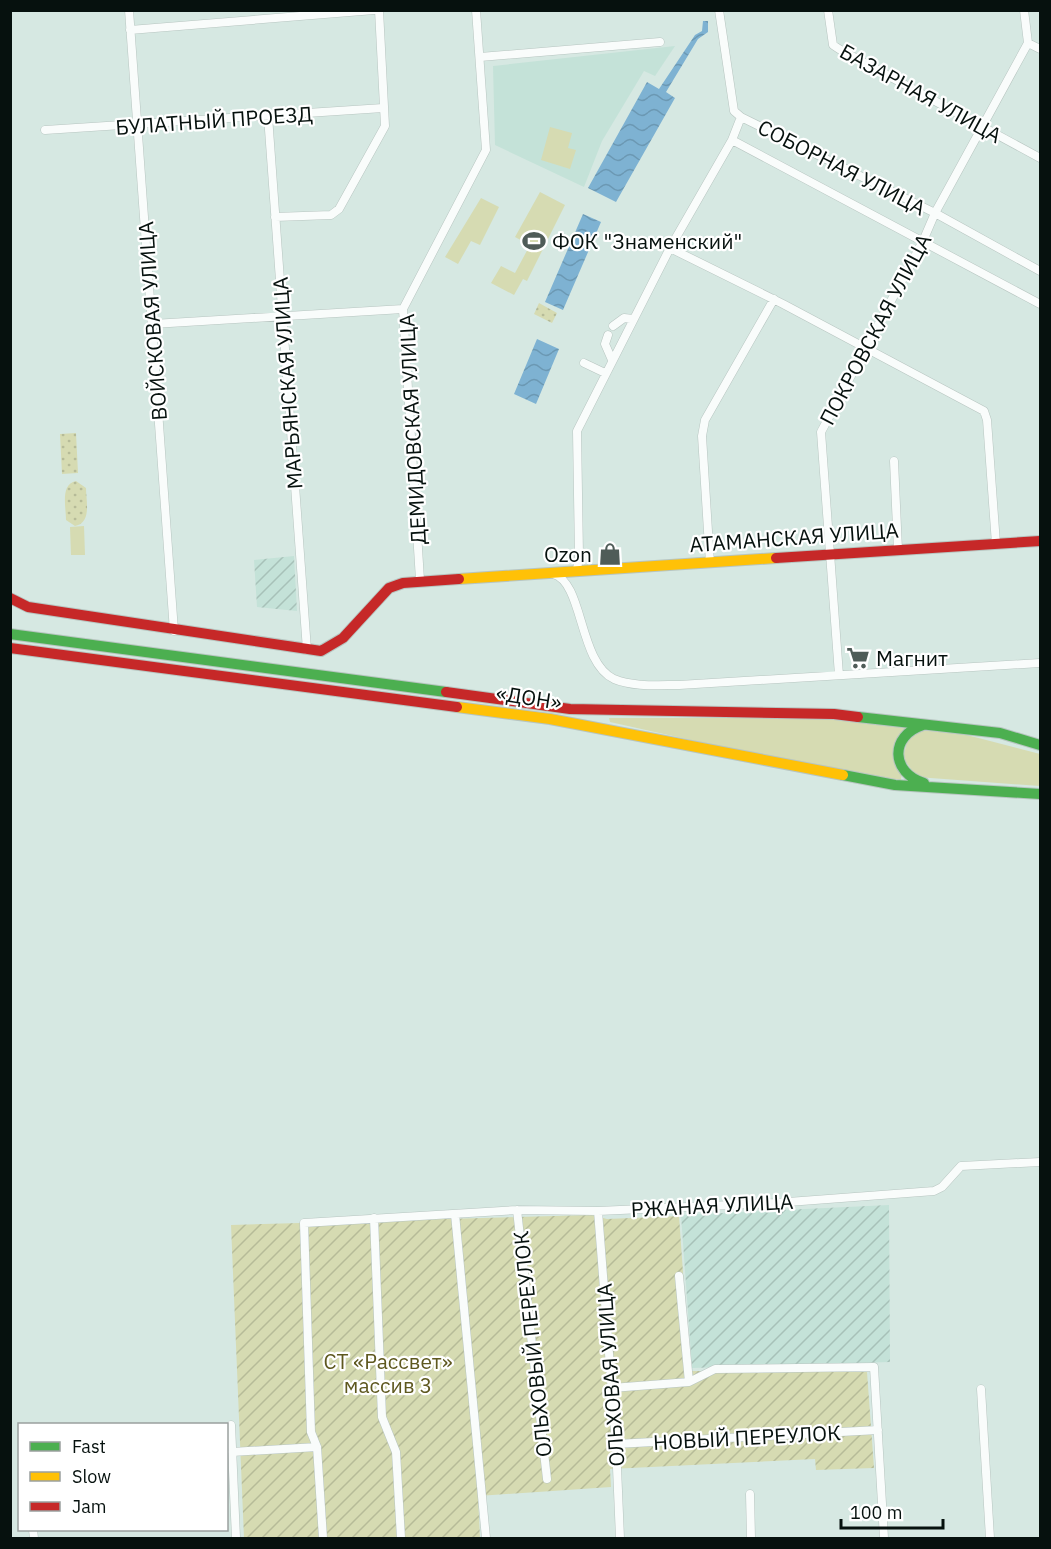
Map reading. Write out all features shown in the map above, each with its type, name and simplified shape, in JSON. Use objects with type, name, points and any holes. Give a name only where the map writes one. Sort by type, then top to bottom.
[{"type":"main road","name":"АТАМАНСКАЯ УЛИЦА","points":[[10,598],[28,607],[174,631],[321,651],[334,646],[389,588],[420,580],[1041,541]]},
{"type":"main road","name":"«ДОН»","points":[[10,634],[570,710],[834,714],[1000,733],[1041,745]]},
{"type":"main road","name":"«ДОН»","points":[[10,648],[550,719],[895,785],[1041,794]]},
{"type":"main road","points":[[929,725],[913,726],[905,732],[898,748],[897,757],[902,770],[909,778],[919,782],[1008,792]]},
{"type":"street","name":"ВОЙСКОВАЯ УЛИЦА","points":[[129,10],[174,631]]},
{"type":"street","points":[[260,10],[261,20]]},
{"type":"street","points":[[130,30],[374,10]]},
{"type":"street","points":[[275,217],[331,215],[339,208],[385,126],[379,10]]},
{"type":"street","name":"ДЕМИДОВСКАЯ УЛИЦА","points":[[420,580],[402,309],[486,150],[476,10]]},
{"type":"street","name":"СОБОРНАЯ УЛИЦА","points":[[719,10],[734,111],[741,117],[934,213],[1041,271]]},
{"type":"street","name":"БАЗАРНАЯ УЛИЦА","points":[[828,10],[833,45],[1041,158]]},
{"type":"street","points":[[1024,10],[1028,43],[1041,49]]},
{"type":"street","points":[[480,57],[660,42]]},
{"type":"street","name":"ПОКРОВСКАЯ УЛИЦА","points":[[839,675],[821,432],[923,241],[934,213],[1028,43]]},
{"type":"street","name":"БУЛАТНЫЙ ПРОЕЗД","points":[[45,130],[138,126],[383,108]]},
{"type":"street","name":"МАРЬЯНСКАЯ УЛИЦА","points":[[268,116],[307,650]]},
{"type":"street","points":[[577,570],[579,556],[577,431],[670,248],[732,140],[741,117]]},
{"type":"street","name":"СОБОРНАЯ УЛИЦА","points":[[732,140],[1041,304]]},
{"type":"street","points":[[670,248],[774,299],[984,411],[987,420],[996,544]]},
{"type":"street","points":[[710,563],[702,436],[705,420],[774,299]]},
{"type":"street","points":[[153,324],[402,309]]},
{"type":"street","points":[[613,326],[624,318],[633,319]]},
{"type":"street","points":[[608,335],[605,344],[612,360]]},
{"type":"street","points":[[584,363],[605,373]]},
{"type":"street","points":[[894,461],[898,550]]},
{"type":"street","points":[[550,573],[566,582],[594,658],[603,671],[614,679],[643,684],[679,685],[1041,663]]},
{"type":"street","name":"РЖАНАЯ УЛИЦА","points":[[317,1447],[311,1432],[304,1223],[517,1210],[598,1211],[775,1203],[934,1191],[942,1187],[961,1166],[1041,1162]]},
{"type":"street","name":"ОЛЬХОВЫЙ ПЕРЕУЛОК","points":[[517,1210],[547,1479]]},
{"type":"street","name":"ОЛЬХОВАЯ УЛИЦА","points":[[598,1211],[616,1444],[620,1539]]},
{"type":"street","points":[[455,1214],[486,1539]]},
{"type":"street","points":[[374,1218],[382,1417],[396,1452],[401,1539]]},
{"type":"street","points":[[679,1276],[689,1382]]},
{"type":"street","points":[[612,1388],[689,1382],[715,1369],[874,1367],[884,1539]]},
{"type":"street","points":[[981,1389],[990,1539]]},
{"type":"street","points":[[231,1425],[236,1539]]},
{"type":"street","name":"НОВЫЙ ПЕРЕУЛОК","points":[[616,1444],[878,1430]]},
{"type":"street","points":[[232,1452],[317,1447],[323,1539]]},
{"type":"street","points":[[750,1494],[751,1539]]},
{"type":"shaded area","points":[[675,46],[655,76],[644,71],[602,141],[584,187],[495,145],[493,66]]},
{"type":"shaded area","points":[[294,556],[297,611],[257,607],[254,560]]},
{"type":"shaded area","points":[[889,1205],[890,1362],[692,1368],[681,1215]]},
{"type":"green space","points":[[550,127],[572,133],[568,148],[576,150],[570,169],[541,160]]},
{"type":"green space","name":"ФОК \"Знаменский\"","points":[[540,192],[565,205],[527,281],[523,279],[514,295],[491,283],[501,266],[515,273],[530,245],[515,237]]},
{"type":"green space","points":[[481,198],[499,207],[480,245],[471,241],[458,264],[445,257]]},
{"type":"green space","points":[[539,303],[557,313],[552,323],[534,314]]},
{"type":"green space","points":[[76,433],[78,473],[62,474],[60,434]]},
{"type":"green space","points":[[76,481],[86,488],[87,511],[84,521],[75,526],[66,520],[65,497],[68,487]]},
{"type":"green space","points":[[84,526],[85,555],[71,555],[70,527]]},
{"type":"green space","points":[[609,718],[818,718],[907,728],[901,780],[821,769],[610,722]]},
{"type":"green space","points":[[919,730],[963,734],[1040,754],[1040,786],[917,777],[903,758],[908,738]]},
{"type":"green space","name":"СТ «Рассвет» массив 3","points":[[592,1215],[607,1219],[679,1216],[690,1371],[867,1372],[874,1468],[816,1470],[815,1459],[610,1469],[611,1487],[478,1496],[480,1538],[244,1538],[231,1225]]},
{"type":"water","points":[[703,21],[708,21],[708,32],[698,39],[666,92],[675,98],[616,202],[588,188],[647,82],[659,89],[695,35],[702,31]]},
{"type":"water","points":[[583,214],[601,222],[563,310],[545,302]]},
{"type":"water","points":[[537,339],[559,349],[536,404],[514,394]]},
{"type":"traffic: fast","points":[[10,634],[446,692]]},
{"type":"traffic: fast","points":[[858,717],[1000,733],[1040,745]]},
{"type":"traffic: fast","points":[[923,725],[904,737],[898,754],[905,771],[924,783]]},
{"type":"traffic: fast","points":[[843,775],[895,785],[1040,794]]},
{"type":"traffic: slow","points":[[459,579],[776,558]]},
{"type":"traffic: slow","points":[[457,707],[550,719],[843,775]]},
{"type":"traffic: jam","points":[[776,558],[1040,541]]},
{"type":"traffic: jam","points":[[10,598],[28,607],[321,651],[343,638],[389,588],[403,583],[459,579]]},
{"type":"traffic: jam","points":[[10,648],[457,707]]},
{"type":"traffic: jam","points":[[446,692],[570,709],[834,714],[858,717]]},
{"type":"place","name":"ФОК \"Знаменский\"","points":[[534,241]]},
{"type":"place","name":"Ozon","points":[[610,554]]},
{"type":"place","name":"Магнит","points":[[858,658]]}]
